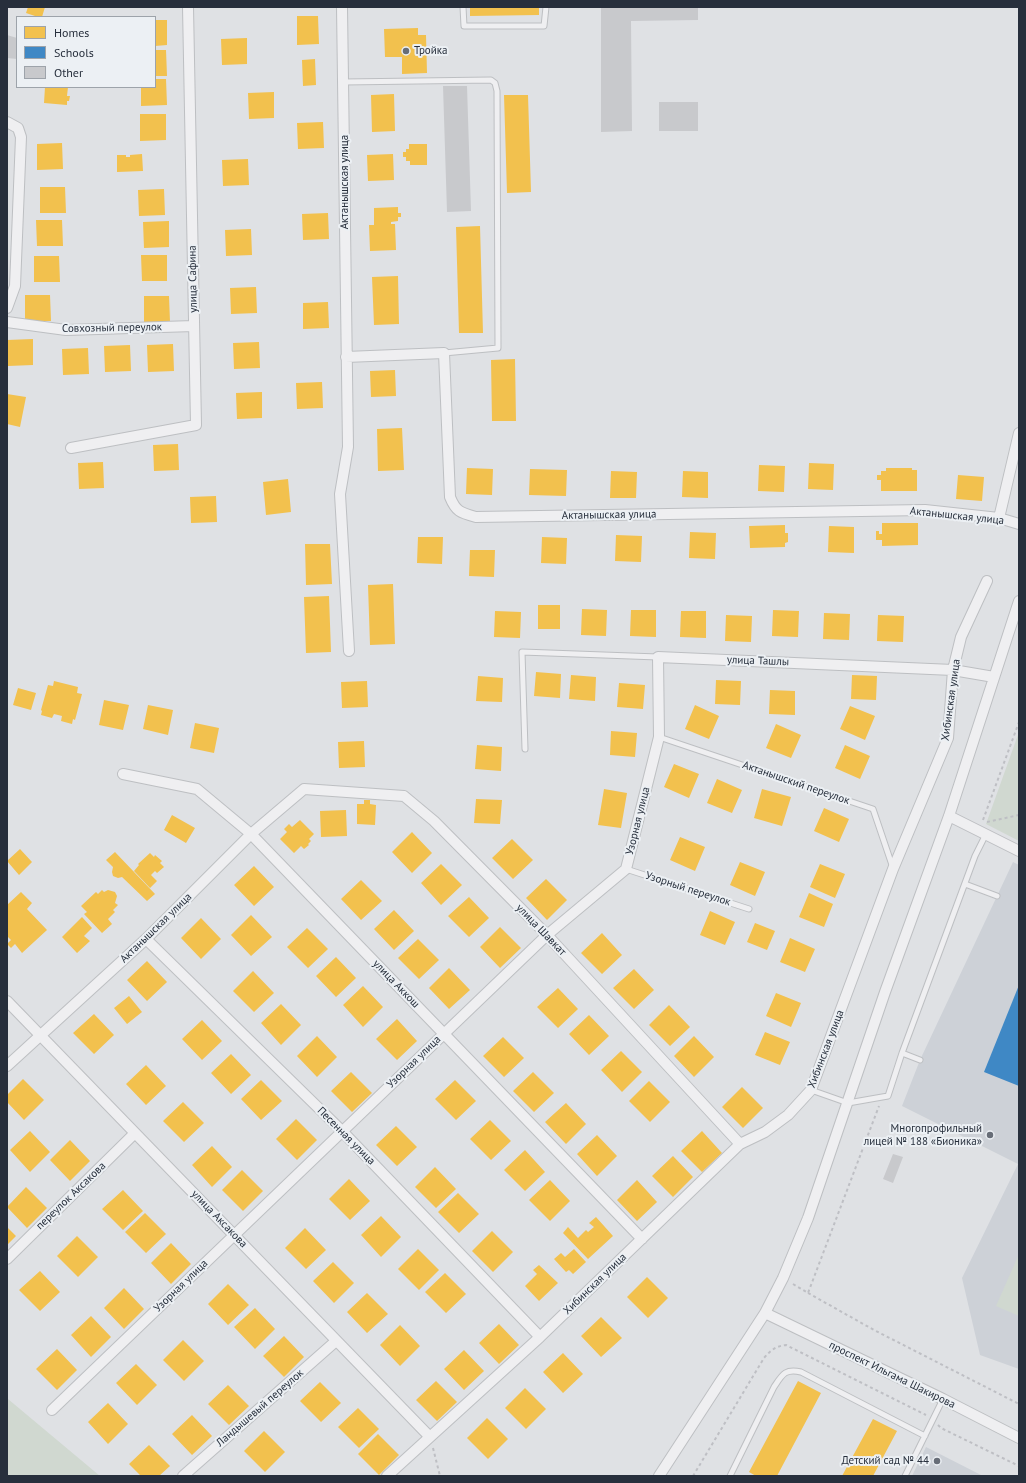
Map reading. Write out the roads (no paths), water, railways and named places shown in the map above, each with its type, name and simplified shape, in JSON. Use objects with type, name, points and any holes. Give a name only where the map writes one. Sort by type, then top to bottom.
[{"type":"street","name":"улица Сафина","points":[[71,448],[196,424],[188,7]]},
{"type":"street","name":"Актанышская улица","points":[[342,7],[348,447],[340,494],[349,651]]},
{"type":"street","points":[[7,122],[18,128],[21,138],[14,286],[7,308]]},
{"type":"street","name":"Совхозный переулок","points":[[7,322],[66,330],[194,326]]},
{"type":"street","name":"Актанышская улица","points":[[444,353],[450,496],[454,507],[462,513],[476,517],[925,510],[999,518],[1019,524]]},
{"type":"street","points":[[346,356],[444,353]]},
{"type":"street","points":[[999,518],[1019,433]]},
{"type":"street","name":"Хибинская улица","points":[[387,1476],[540,1337],[740,1144],[764,1132],[788,1115],[811,1090],[893,869],[948,738],[953,670],[961,637],[987,581]]},
{"type":"street","points":[[660,1476],[765,1313],[783,1278],[808,1218],[831,1147],[848,1104],[885,992],[948,816],[1019,601]]},
{"type":"street","name":"улица Ташлы","points":[[658,657],[953,670],[994,677]]},
{"type":"street","name":"Узорная улица","points":[[52,1410],[547,935],[626,869],[659,737],[658,657]]},
{"type":"street","name":"улица Аккош","points":[[123,774],[197,789],[251,834],[642,1239]]},
{"type":"street","name":"Актанышская улица","points":[[7,1066],[146,939],[251,834],[304,789]]},
{"type":"street","name":"улица Шавкат","points":[[304,789],[404,796],[434,821],[547,935],[740,1144]]},
{"type":"street","points":[[948,816],[1019,851]]},
{"type":"street","name":"Песенная улица","points":[[146,939],[342,1131],[540,1337]]},
{"type":"street","name":"улица Аксакова","points":[[7,1001],[430,1437]]},
{"type":"street","name":"переулок Аксакова","points":[[7,1259],[135,1133]]},
{"type":"street","name":"проспект Ильгама Шакирова","points":[[765,1313],[943,1399],[1019,1438]]},
{"type":"street","name":"Ландышевый переулок","points":[[183,1476],[336,1341]]},
{"type":"lane","points":[[463,7],[464,26],[544,26],[546,7]]},
{"type":"lane","points":[[344,82],[491,80],[495,83],[497,91],[498,348],[444,353]]},
{"type":"lane","name":"улица Ташлы","points":[[525,749],[522,652],[658,657]]},
{"type":"lane","name":"Актанышский переулок","points":[[659,737],[874,810],[893,869]]},
{"type":"lane","points":[[811,1090],[848,1104],[888,1096],[902,1053],[975,856],[986,834]]},
{"type":"lane","name":"Узорный переулок","points":[[626,869],[749,909]]},
{"type":"lane","points":[[965,884],[997,896]]},
{"type":"lane","points":[[902,1053],[920,1060]]},
{"type":"lane","points":[[730,1476],[774,1387],[783,1375],[793,1370],[801,1372],[925,1436]]},
{"type":"lane","points":[[905,1476],[943,1399]]},
{"type":"place","name":"Тройка","points":[[406,51]]},
{"type":"place","name":"Многопрофильный лицей № 188 «Бионика»","points":[[990,1135]]},
{"type":"place","name":"Детский сад № 44","points":[[937,1461]]}]
